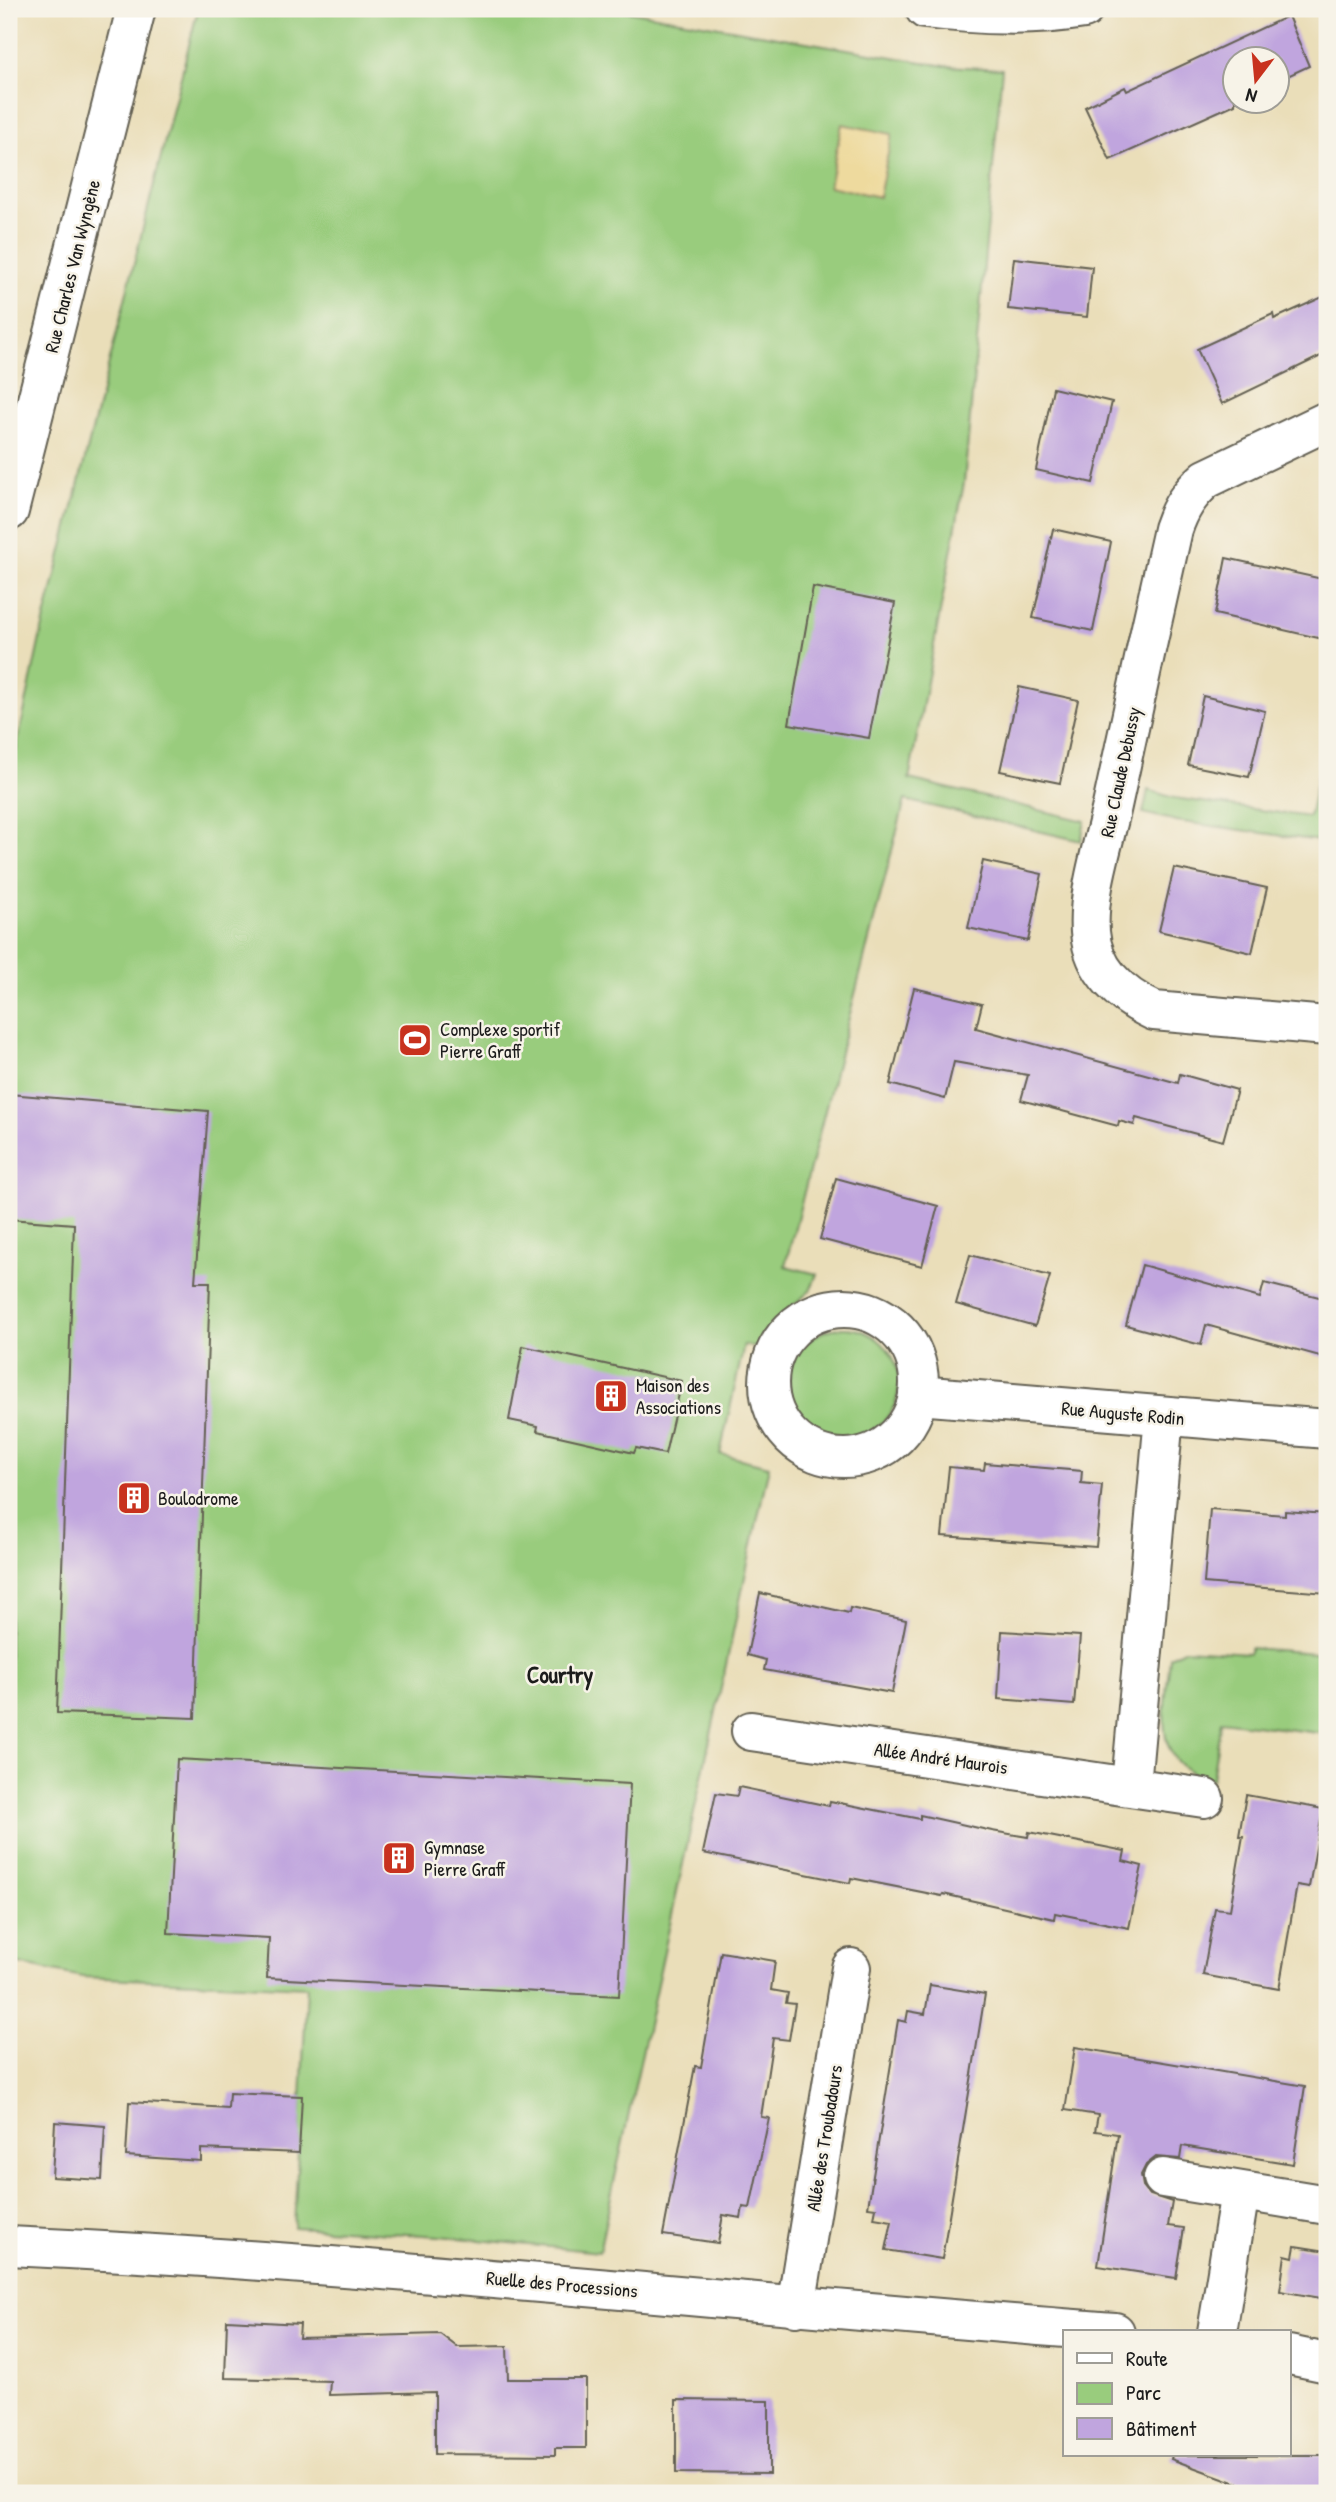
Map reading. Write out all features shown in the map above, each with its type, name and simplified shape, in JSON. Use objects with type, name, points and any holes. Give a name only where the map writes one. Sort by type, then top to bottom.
[{"type":"street","points":[[925,9],[995,16],[1041,15],[1084,9]]},
{"type":"street","name":"Rue Charles Van Wyngène","points":[[9,511],[138,13]]},
{"type":"street","name":"Rue Claude Debussy","points":[[1327,421],[1206,479],[1191,492],[1180,509],[1173,529],[1106,834],[1091,907],[1090,934],[1099,963],[1114,985],[1132,1000],[1154,1011],[1327,1026]]},
{"type":"street","name":"Rue Auguste Rodin","points":[[918,1395],[1327,1429]]},
{"type":"street","points":[[1131,1785],[1164,1416]]},
{"type":"street","name":"Allée André Maurois","points":[[751,1731],[1205,1798]]},
{"type":"street","name":"Allée des Troubadours","points":[[796,2307],[851,1968]]},
{"type":"street","points":[[1163,2178],[1327,2205]]},
{"type":"street","points":[[1217,2330],[1240,2192]]},
{"type":"street","name":"Ruelle des Processions","points":[[9,2246],[481,2277],[796,2307],[1089,2330]]},
{"type":"street","points":[[1290,2355],[1327,2363]]},
{"type":"green space","name":"Complexe sportif Pierre Graff","points":[[198,9],[616,9],[945,66],[1002,69],[964,483],[909,779],[1085,821],[1081,841],[905,800],[785,1266],[817,1274],[810,1291],[781,1316],[759,1348],[744,1345],[720,1454],[769,1466],[599,2252],[439,2236],[294,2227],[307,1987],[82,1977],[9,1962],[9,783],[40,638]]},
{"type":"green space","points":[[1327,733],[1327,842],[1176,821],[1143,813],[1148,790],[1174,798],[1309,817]]},
{"type":"green space","points":[[844,1328],[865,1332],[883,1344],[895,1362],[899,1383],[895,1404],[883,1422],[865,1434],[844,1438],[823,1434],[805,1422],[793,1404],[789,1383],[793,1362],[805,1344],[823,1332]]},
{"type":"green space","points":[[1250,1648],[1327,1654],[1327,1734],[1221,1721],[1212,1779],[1191,1772],[1177,1762],[1169,1748],[1165,1732],[1164,1714],[1170,1657],[1185,1649],[1249,1653]]},
{"type":"sand","points":[[842,124],[892,134],[879,197],[829,186]]},
{"type":"building","points":[[1288,16],[1309,66],[1290,75],[1290,46],[1224,46]]},
{"type":"building","points":[[1220,48],[1220,111],[1110,160],[1085,107],[1125,87],[1127,91]]},
{"type":"building","points":[[1014,258],[1092,267],[1087,317],[1008,309]]},
{"type":"building","points":[[1327,295],[1327,353],[1222,404],[1197,349],[1273,314],[1274,319]]},
{"type":"building","points":[[1053,388],[1112,402],[1093,483],[1036,470]]},
{"type":"building","points":[[1053,529],[1111,542],[1093,631],[1033,618]]},
{"type":"building","points":[[1226,558],[1327,580],[1327,640],[1215,614]]},
{"type":"building","points":[[813,587],[895,603],[869,738],[789,724]]},
{"type":"building","points":[[1019,687],[1078,700],[1060,783],[1000,771]]},
{"type":"building","points":[[1203,696],[1265,711],[1249,777],[1188,765]]},
{"type":"building","points":[[983,861],[1042,874],[1028,941],[968,928]]},
{"type":"building","points":[[1174,868],[1267,888],[1252,953],[1159,931]]},
{"type":"building","points":[[914,988],[982,1004],[976,1028],[1178,1083],[1180,1074],[1237,1090],[1223,1141],[1136,1118],[1134,1125],[1119,1121],[1118,1126],[1021,1100],[1028,1075],[954,1062],[945,1099],[890,1084]]},
{"type":"building","name":"Boulodrome","points":[[9,1094],[208,1111],[195,1282],[210,1282],[195,1718],[57,1713],[74,1224],[9,1219]]},
{"type":"building","points":[[836,1178],[938,1206],[922,1266],[820,1239]]},
{"type":"building","points":[[970,1255],[1050,1276],[1035,1326],[956,1304]]},
{"type":"building","points":[[1142,1265],[1260,1298],[1264,1283],[1327,1299],[1327,1358],[1206,1325],[1201,1345],[1126,1325]]},
{"type":"building","name":"Maison des Associations","points":[[523,1346],[682,1381],[665,1454],[636,1448],[634,1453],[537,1431],[538,1426],[509,1420]]},
{"type":"building","points":[[985,1463],[1082,1471],[1081,1483],[1102,1485],[1096,1547],[942,1536],[949,1467],[984,1470]]},
{"type":"building","points":[[1210,1509],[1285,1515],[1285,1511],[1327,1514],[1327,1593],[1204,1583]]},
{"type":"building","points":[[760,1593],[849,1613],[850,1608],[906,1620],[892,1693],[764,1670],[766,1660],[747,1655]]},
{"type":"building","points":[[1002,1631],[1080,1636],[1074,1705],[998,1699]]},
{"type":"building","name":"Gymnase Pierre Graff","points":[[177,1759],[630,1784],[619,1996],[267,1978],[269,1938],[168,1933]]},
{"type":"building","points":[[739,1787],[829,1806],[830,1801],[920,1819],[920,1815],[992,1831],[1028,1837],[1029,1832],[1125,1851],[1123,1861],[1142,1866],[1129,1928],[1055,1913],[1054,1919],[943,1894],[942,1896],[851,1878],[850,1883],[703,1853],[716,1793],[737,1796]]},
{"type":"building","points":[[1246,1795],[1323,1809],[1309,1887],[1297,1885],[1279,1989],[1203,1975],[1215,1908],[1230,1910],[1243,1836],[1239,1836]]},
{"type":"building","points":[[721,1952],[775,1961],[771,1990],[788,1993],[786,2003],[795,2004],[789,2040],[773,2038],[761,2117],[769,2118],[750,2208],[743,2207],[741,2218],[723,2215],[718,2243],[663,2235],[695,2066],[701,2067]]},
{"type":"building","points":[[930,1985],[985,1994],[942,2259],[886,2250],[892,2221],[874,2218],[876,2208],[868,2207],[898,2020],[906,2022],[908,2011],[925,2014]]},
{"type":"building","points":[[1075,2047],[1305,2086],[1293,2164],[1182,2146],[1180,2159],[1156,2157],[1146,2165],[1141,2175],[1143,2186],[1150,2195],[1172,2202],[1168,2226],[1184,2228],[1176,2278],[1098,2266],[1118,2134],[1095,2131],[1098,2115],[1065,2110]]},
{"type":"building","points":[[229,2093],[302,2096],[299,2153],[201,2149],[201,2161],[126,2156],[129,2102],[228,2108]]},
{"type":"building","points":[[55,2122],[105,2126],[102,2180],[52,2177]]},
{"type":"building","points":[[1295,2246],[1327,2251],[1327,2299],[1280,2291],[1285,2255],[1293,2257]]},
{"type":"building","points":[[227,2320],[300,2324],[299,2338],[440,2334],[457,2347],[507,2346],[508,2379],[586,2379],[586,2448],[555,2448],[555,2455],[435,2454],[435,2392],[329,2395],[330,2381],[225,2378]]},
{"type":"building","points":[[676,2400],[769,2401],[769,2474],[676,2473]]},
{"type":"building","points":[[1327,2455],[1327,2493],[1264,2493],[1171,2459],[1172,2456]]},
{"type":"place","name":"Complexe sportif Pierre Graff","points":[[415,1040]]},
{"type":"place","name":"Maison des Associations","points":[[611,1396]]},
{"type":"place","name":"Boulodrome","points":[[134,1498]]},
{"type":"place","name":"Gymnase Pierre Graff","points":[[399,1858]]},
{"type":"district","name":"Courtry","points":[[560,1674]]}]
